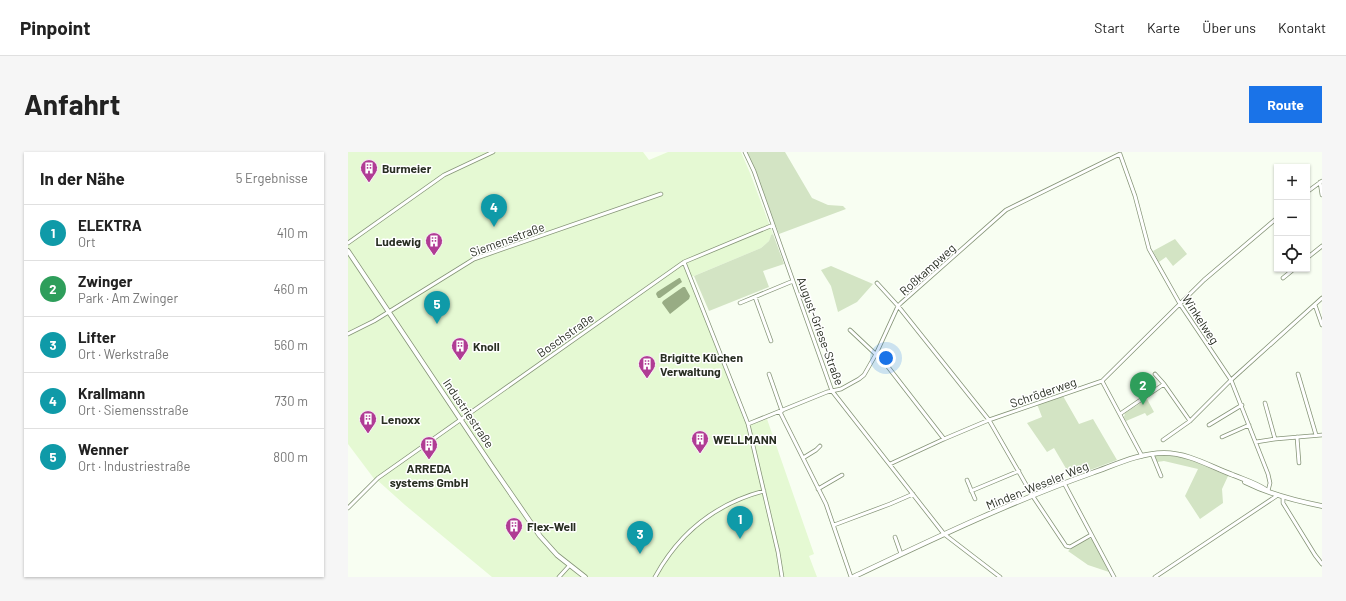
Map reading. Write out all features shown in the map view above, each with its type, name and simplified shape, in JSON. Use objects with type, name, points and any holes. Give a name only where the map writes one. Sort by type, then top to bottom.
[{"type":"street","points":[[348,242],[444,175],[493,152]]},
{"type":"street","name":"August-Griese-Straße","points":[[745,152],[754,171],[832,391],[944,534],[1000,577]]},
{"type":"street","name":"Winkelweg","points":[[1120,154],[1135,196],[1149,249],[1180,304],[1231,380],[1242,405],[1269,479],[1270,485],[1267,491]]},
{"type":"street","name":"Roßkampweg","points":[[748,424],[826,392],[841,389],[859,379],[864,375],[876,354],[898,306],[1006,210],[1120,154]]},
{"type":"street","points":[[1310,190],[1321,182]]},
{"type":"street","points":[[1321,182],[1322,195]]},
{"type":"street","name":"Siemensstraße","points":[[348,334],[374,321],[474,259],[661,194]]},
{"type":"street","name":"Schröderweg","points":[[890,464],[990,420],[1102,381],[1204,280],[1274,221]]},
{"type":"street","name":"Boschstraße","points":[[348,508],[378,478],[684,262],[773,225]]},
{"type":"street","points":[[1310,256],[1322,246]]},
{"type":"street","name":"Industriestraße","points":[[348,251],[540,536],[557,555],[585,577]]},
{"type":"street","points":[[684,262],[748,424],[782,577]]},
{"type":"street","points":[[1283,278],[1290,272]]},
{"type":"street","points":[[740,303],[793,281]]},
{"type":"street","points":[[877,283],[898,306],[990,420],[1018,472],[1066,546],[1070,548],[1091,535]]},
{"type":"street","points":[[755,297],[771,341]]},
{"type":"street","points":[[1163,440],[1190,421],[1231,380],[1322,298]]},
{"type":"street","points":[[1315,305],[1322,325]]},
{"type":"street","points":[[850,330],[885,363],[944,439]]},
{"type":"street","points":[[769,374],[781,411],[826,504],[852,577]]},
{"type":"street","points":[[1155,374],[1164,384],[1190,421]]},
{"type":"street","points":[[1298,374],[1316,435]]},
{"type":"street","points":[[1102,381],[1142,456]]},
{"type":"street","points":[[1120,414],[1164,384]]},
{"type":"street","points":[[1265,403],[1275,439]]},
{"type":"street","points":[[1209,425],[1242,405]]},
{"type":"street","points":[[1222,437],[1249,425]]},
{"type":"street","points":[[1256,442],[1322,435]]},
{"type":"street","points":[[1297,437],[1299,463]]},
{"type":"street","points":[[803,458],[820,446]]},
{"type":"street","name":"Minden-Weseler Weg","points":[[852,577],[1032,495],[1142,456],[1152,454],[1165,453],[1186,456],[1234,476],[1254,487],[1296,501],[1322,506]]},
{"type":"street","points":[[1152,454],[1161,476]]},
{"type":"street","points":[[971,491],[1018,472]]},
{"type":"street","points":[[818,489],[842,475]]},
{"type":"street","points":[[967,480],[975,499]]},
{"type":"street","points":[[1064,483],[1114,577]]},
{"type":"street","points":[[655,577],[676,546],[703,520],[731,503],[746,496],[764,491]]},
{"type":"street","points":[[834,525],[913,494]]},
{"type":"street","points":[[1155,577],[1280,496],[1315,555],[1322,564]]},
{"type":"street","points":[[895,537],[901,554]]},
{"type":"street","points":[[559,577],[570,566]]},
{"type":"shaded area","points":[[348,152],[643,152],[649,160],[668,152],[741,152],[773,234],[771,235],[769,241],[761,248],[689,278],[744,420],[753,424],[767,419],[814,554],[809,556],[817,577],[492,577],[376,479],[375,480],[348,444]]},
{"type":"shaded area","points":[[747,152],[785,152],[812,198],[828,205],[843,206],[846,209],[779,234]]},
{"type":"shaded area","points":[[773,234],[784,264],[763,271],[769,287],[709,311],[694,276],[761,248],[769,241],[771,235]]},
{"type":"shaded area","points":[[1175,239],[1187,254],[1173,266],[1166,257],[1159,262],[1153,251]]},
{"type":"shaded area","points":[[831,266],[873,284],[857,302],[838,312],[831,286],[821,270]]},
{"type":"shaded area","points":[[679,278],[682,282],[658,298],[656,294],[657,292]]},
{"type":"shaded area","points":[[685,287],[690,296],[689,299],[670,314],[662,303]]},
{"type":"shaded area","points":[[1063,396],[1079,424],[1093,419],[1117,460],[1071,477],[1054,448],[1047,452],[1027,423],[1042,417],[1037,404]]},
{"type":"shaded area","points":[[1147,399],[1154,412],[1147,416],[1145,413],[1126,421],[1124,417],[1125,413]]},
{"type":"shaded area","points":[[1164,455],[1186,458],[1228,476],[1222,489],[1223,503],[1200,519],[1185,496],[1198,469],[1164,461],[1157,462],[1154,456]]},
{"type":"shaded area","points":[[1087,538],[1092,539],[1109,572],[1088,565],[1068,551]]},
{"type":"place","name":"Burmeier","points":[[369,183]]},
{"type":"place","name":"Krallmann","points":[[494,227]]},
{"type":"place","name":"Ludewig","points":[[434,256]]},
{"type":"place","name":"Wenner","points":[[437,324]]},
{"type":"place","name":"Knoll","points":[[460,361]]},
{"type":"place","name":"Brigitte Küchen Verwaltung","points":[[647,379]]},
{"type":"place","name":"Zwinger","points":[[1143,405]]},
{"type":"place","name":"Lenoxx","points":[[368,434]]},
{"type":"place","name":"WELLMANN","points":[[700,454]]},
{"type":"place","name":"ARREDA systems GmbH","points":[[429,460]]},
{"type":"place","name":"ELEKTRA","points":[[740,539]]},
{"type":"place","name":"Flex-Well","points":[[514,541]]},
{"type":"place","name":"Lifter","points":[[640,554]]}]
